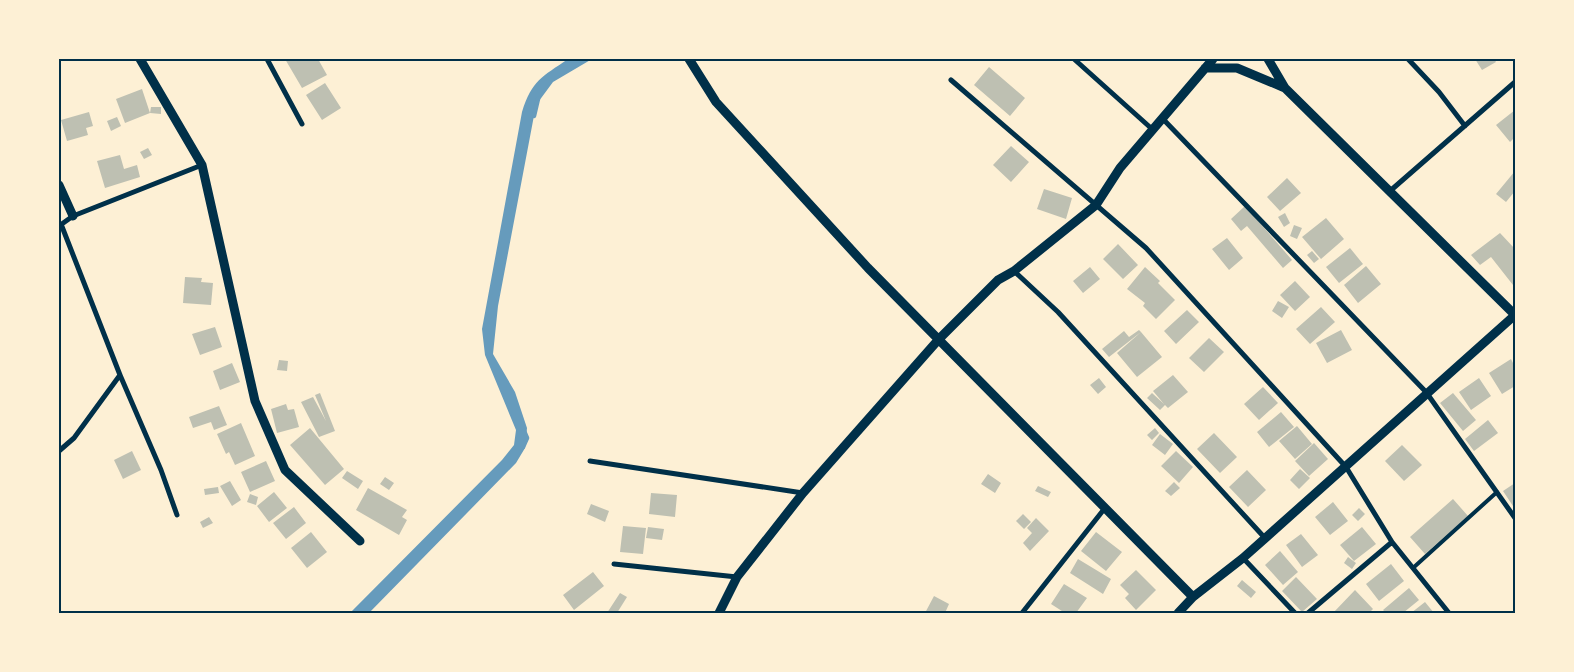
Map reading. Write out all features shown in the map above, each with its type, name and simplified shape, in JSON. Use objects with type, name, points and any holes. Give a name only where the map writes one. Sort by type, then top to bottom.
[{"type":"street","points":[[140,59],[202,165],[255,401],[286,470],[360,542]]},
{"type":"street","points":[[266,59],[302,124]]},
{"type":"street","points":[[689,59],[716,102],[868,268],[1193,597]]},
{"type":"street","points":[[1074,59],[1152,129]]},
{"type":"street","points":[[719,613],[737,578],[803,493],[939,339],[998,280],[1014,271],[1096,205],[1120,168],[1213,59]]},
{"type":"street","points":[[1178,613],[1193,597],[1243,558],[1264,537],[1346,467],[1426,392],[1515,315],[1286,88],[1268,59]]},
{"type":"street","points":[[1408,59],[1439,92],[1465,126]]},
{"type":"street","points":[[1205,68],[1237,68],[1286,88]]},
{"type":"street","points":[[951,80],[1146,248],[1346,467],[1392,542],[1449,613]]},
{"type":"street","points":[[1390,191],[1515,82]]},
{"type":"street","points":[[1162,118],[1426,392],[1515,518]]},
{"type":"street","points":[[177,515],[161,470],[120,375],[60,225],[73,216],[202,165]]},
{"type":"street","points":[[59,185],[73,216]]},
{"type":"street","points":[[1014,271],[1058,312],[1264,537]]},
{"type":"street","points":[[59,451],[74,438],[120,375]]},
{"type":"street","points":[[590,461],[803,493]]},
{"type":"street","points":[[1022,613],[1105,508]]},
{"type":"street","points":[[1308,613],[1392,542]]},
{"type":"street","points":[[1243,558],[1295,613]]},
{"type":"street","points":[[614,564],[737,578]]},
{"type":"lane","points":[[1413,568],[1497,492]]},
{"type":"water","points":[[568,59],[592,59],[553,82],[536,105],[498,306],[493,354],[515,392],[527,428],[525,448],[516,463],[369,613],[350,613],[502,460],[514,445],[516,430],[485,355],[482,329],[522,112],[530,93],[539,80]]},
{"type":"building","points":[[285,59],[318,59],[327,75],[302,88]]},
{"type":"building","points":[[1475,59],[1494,59],[1496,62],[1482,70]]},
{"type":"building","points":[[989,67],[1025,98],[1010,116],[974,85]]},
{"type":"building","points":[[325,83],[341,108],[322,120],[306,95]]},
{"type":"building","points":[[142,89],[150,113],[125,123],[116,99]]},
{"type":"building","points":[[151,107],[161,107],[161,114],[150,113]]},
{"type":"building","points":[[1515,110],[1515,137],[1510,142],[1496,125]]},
{"type":"building","points":[[89,112],[93,126],[86,128],[88,135],[67,141],[61,120]]},
{"type":"building","points":[[117,117],[121,126],[111,131],[107,121]]},
{"type":"building","points":[[1011,146],[1029,162],[1011,182],[993,165]]},
{"type":"building","points":[[148,148],[152,155],[144,159],[140,152]]},
{"type":"building","points":[[120,155],[124,169],[137,165],[140,177],[105,188],[97,161]]},
{"type":"building","points":[[1515,171],[1515,191],[1506,202],[1496,194]]},
{"type":"building","points":[[1287,178],[1301,193],[1280,211],[1267,197]]},
{"type":"building","points":[[1044,189],[1072,198],[1066,219],[1037,209]]},
{"type":"building","points":[[1245,206],[1292,260],[1283,268],[1247,226],[1241,231],[1231,219]]},
{"type":"building","points":[[1285,213],[1290,223],[1284,227],[1278,217]]},
{"type":"building","points":[[1326,218],[1344,239],[1321,259],[1302,237]]},
{"type":"building","points":[[1294,225],[1302,228],[1297,239],[1290,236]]},
{"type":"building","points":[[1500,233],[1515,249],[1515,284],[1513,285],[1491,257],[1480,265],[1471,255]]},
{"type":"building","points":[[1227,238],[1243,258],[1229,270],[1212,249]]},
{"type":"building","points":[[1118,244],[1138,265],[1123,279],[1103,259]]},
{"type":"building","points":[[1350,248],[1363,264],[1339,283],[1326,267]]},
{"type":"building","points":[[1312,251],[1319,259],[1314,263],[1307,255]]},
{"type":"building","points":[[1366,266],[1381,284],[1358,303],[1344,285]]},
{"type":"building","points":[[1090,267],[1100,279],[1083,293],[1073,281]]},
{"type":"building","points":[[1145,267],[1160,281],[1158,283],[1175,300],[1156,319],[1143,306],[1145,303],[1127,289]]},
{"type":"building","points":[[185,277],[202,278],[201,282],[213,283],[211,305],[183,303]]},
{"type":"building","points":[[1295,281],[1310,297],[1295,311],[1280,295]]},
{"type":"building","points":[[1278,301],[1289,307],[1282,318],[1272,311]]},
{"type":"building","points":[[1321,307],[1335,322],[1310,344],[1296,329]]},
{"type":"building","points":[[1187,310],[1199,322],[1176,344],[1164,331]]},
{"type":"building","points":[[215,327],[222,347],[200,355],[192,334]]},
{"type":"building","points":[[1139,330],[1141,332],[1109,357],[1102,349],[1124,331],[1129,337]]},
{"type":"building","points":[[1341,330],[1352,350],[1327,363],[1316,343]]},
{"type":"building","points":[[1141,332],[1162,357],[1137,377],[1117,353]]},
{"type":"building","points":[[1209,338],[1224,352],[1204,372],[1189,358]]},
{"type":"building","points":[[1511,359],[1515,367],[1515,386],[1502,394],[1489,373]]},
{"type":"building","points":[[279,360],[288,361],[287,371],[277,370]]},
{"type":"building","points":[[232,363],[240,382],[220,390],[213,371]]},
{"type":"building","points":[[1173,375],[1188,392],[1168,408],[1165,405],[1160,410],[1147,398],[1152,393],[1164,404],[1153,391]]},
{"type":"building","points":[[1099,378],[1106,387],[1098,394],[1090,385]]},
{"type":"building","points":[[1479,378],[1491,396],[1471,410],[1459,392]]},
{"type":"building","points":[[1263,387],[1278,403],[1259,420],[1244,404]]},
{"type":"building","points":[[320,393],[335,431],[319,437],[301,402],[313,397],[326,421],[315,395]]},
{"type":"building","points":[[1453,393],[1476,420],[1463,431],[1440,403]]},
{"type":"building","points":[[286,404],[288,410],[294,409],[299,427],[277,433],[271,409]]},
{"type":"building","points":[[219,406],[227,425],[214,430],[211,422],[193,428],[189,417]]},
{"type":"building","points":[[1281,412],[1294,427],[1269,447],[1257,432]]},
{"type":"building","points":[[1488,420],[1498,433],[1474,451],[1465,439]]},
{"type":"building","points":[[241,423],[255,456],[235,465],[229,452],[226,454],[217,434]]},
{"type":"building","points":[[1297,426],[1312,444],[1295,459],[1279,441]]},
{"type":"building","points":[[310,428],[344,469],[325,485],[290,445]]},
{"type":"building","points":[[1155,428],[1159,433],[1152,440],[1147,435]]},
{"type":"building","points":[[1214,433],[1237,457],[1220,473],[1197,449]]},
{"type":"building","points":[[1160,434],[1173,444],[1165,455],[1152,445]]},
{"type":"building","points":[[1314,443],[1328,459],[1309,476],[1295,461]]},
{"type":"building","points":[[1402,445],[1422,465],[1404,481],[1385,461]]},
{"type":"building","points":[[132,451],[141,470],[123,479],[114,460]]},
{"type":"building","points":[[1176,451],[1193,467],[1179,483],[1161,466]]},
{"type":"building","points":[[266,461],[275,481],[250,492],[241,472]]},
{"type":"building","points":[[1300,469],[1310,478],[1299,489],[1290,480]]},
{"type":"building","points":[[1247,470],[1266,490],[1248,507],[1229,487]]},
{"type":"building","points":[[347,471],[363,481],[358,489],[342,478]]},
{"type":"building","points":[[988,474],[1001,483],[995,493],[981,484]]},
{"type":"building","points":[[385,477],[394,483],[389,490],[380,484]]},
{"type":"building","points":[[230,481],[241,500],[232,506],[220,486]]},
{"type":"building","points":[[1174,482],[1180,488],[1171,496],[1165,491]]},
{"type":"building","points":[[1515,483],[1515,509],[1503,491]]},
{"type":"building","points":[[1038,486],[1051,492],[1048,497],[1035,491]]},
{"type":"building","points":[[218,487],[219,493],[205,495],[204,489]]},
{"type":"building","points":[[368,488],[407,510],[402,517],[407,520],[399,535],[356,510]]},
{"type":"building","points":[[274,492],[287,508],[269,522],[257,506]]},
{"type":"building","points":[[651,493],[677,495],[675,517],[649,514]]},
{"type":"building","points":[[250,494],[258,497],[256,505],[247,502]]},
{"type":"building","points":[[1453,499],[1468,516],[1425,554],[1410,537]]},
{"type":"building","points":[[1333,502],[1348,521],[1330,535],[1315,517]]},
{"type":"building","points":[[591,504],[609,511],[605,522],[587,514]]},
{"type":"building","points":[[294,507],[306,523],[286,539],[273,523]]},
{"type":"building","points":[[1359,508],[1365,514],[1358,521],[1352,515]]},
{"type":"building","points":[[1023,514],[1031,522],[1024,529],[1016,521]]},
{"type":"building","points":[[209,517],[213,523],[203,528],[200,522]]},
{"type":"building","points":[[1036,518],[1049,531],[1030,551],[1023,543],[1032,533],[1027,528]]},
{"type":"building","points":[[623,526],[646,528],[643,554],[620,552]]},
{"type":"building","points":[[648,527],[664,529],[662,540],[646,538]]},
{"type":"building","points":[[1362,527],[1376,544],[1354,561],[1340,545]]},
{"type":"building","points":[[311,532],[327,552],[307,568],[291,548]]},
{"type":"building","points":[[1096,532],[1122,552],[1106,571],[1081,551]]},
{"type":"building","points":[[1301,534],[1318,555],[1302,567],[1286,545]]},
{"type":"building","points":[[1280,551],[1298,572],[1283,585],[1265,565]]},
{"type":"building","points":[[1348,557],[1356,563],[1352,569],[1344,563]]},
{"type":"building","points":[[1078,559],[1111,579],[1103,594],[1070,573]]},
{"type":"building","points":[[1391,564],[1404,581],[1379,601],[1366,584]]},
{"type":"building","points":[[1136,570],[1156,590],[1136,610],[1125,598],[1129,594],[1120,585]]},
{"type":"building","points":[[593,572],[604,586],[574,610],[563,595]]},
{"type":"building","points":[[1296,577],[1317,599],[1302,612],[1282,591]]},
{"type":"building","points":[[1242,580],[1256,592],[1251,598],[1237,586]]},
{"type":"building","points":[[1064,584],[1087,598],[1076,613],[1065,613],[1051,604]]},
{"type":"building","points":[[1409,588],[1419,600],[1403,613],[1386,613],[1383,610]]},
{"type":"building","points":[[1355,590],[1373,609],[1369,613],[1333,613]]},
{"type":"building","points":[[620,593],[627,597],[617,613],[607,613]]},
{"type":"building","points":[[934,596],[949,604],[945,613],[925,613]]},
{"type":"building","points":[[1425,602],[1434,613],[1411,613]]},
{"type":"waterway","points":[[534,116],[538,99]]},
{"type":"waterway","points":[[523,447],[527,438],[524,431]]}]
